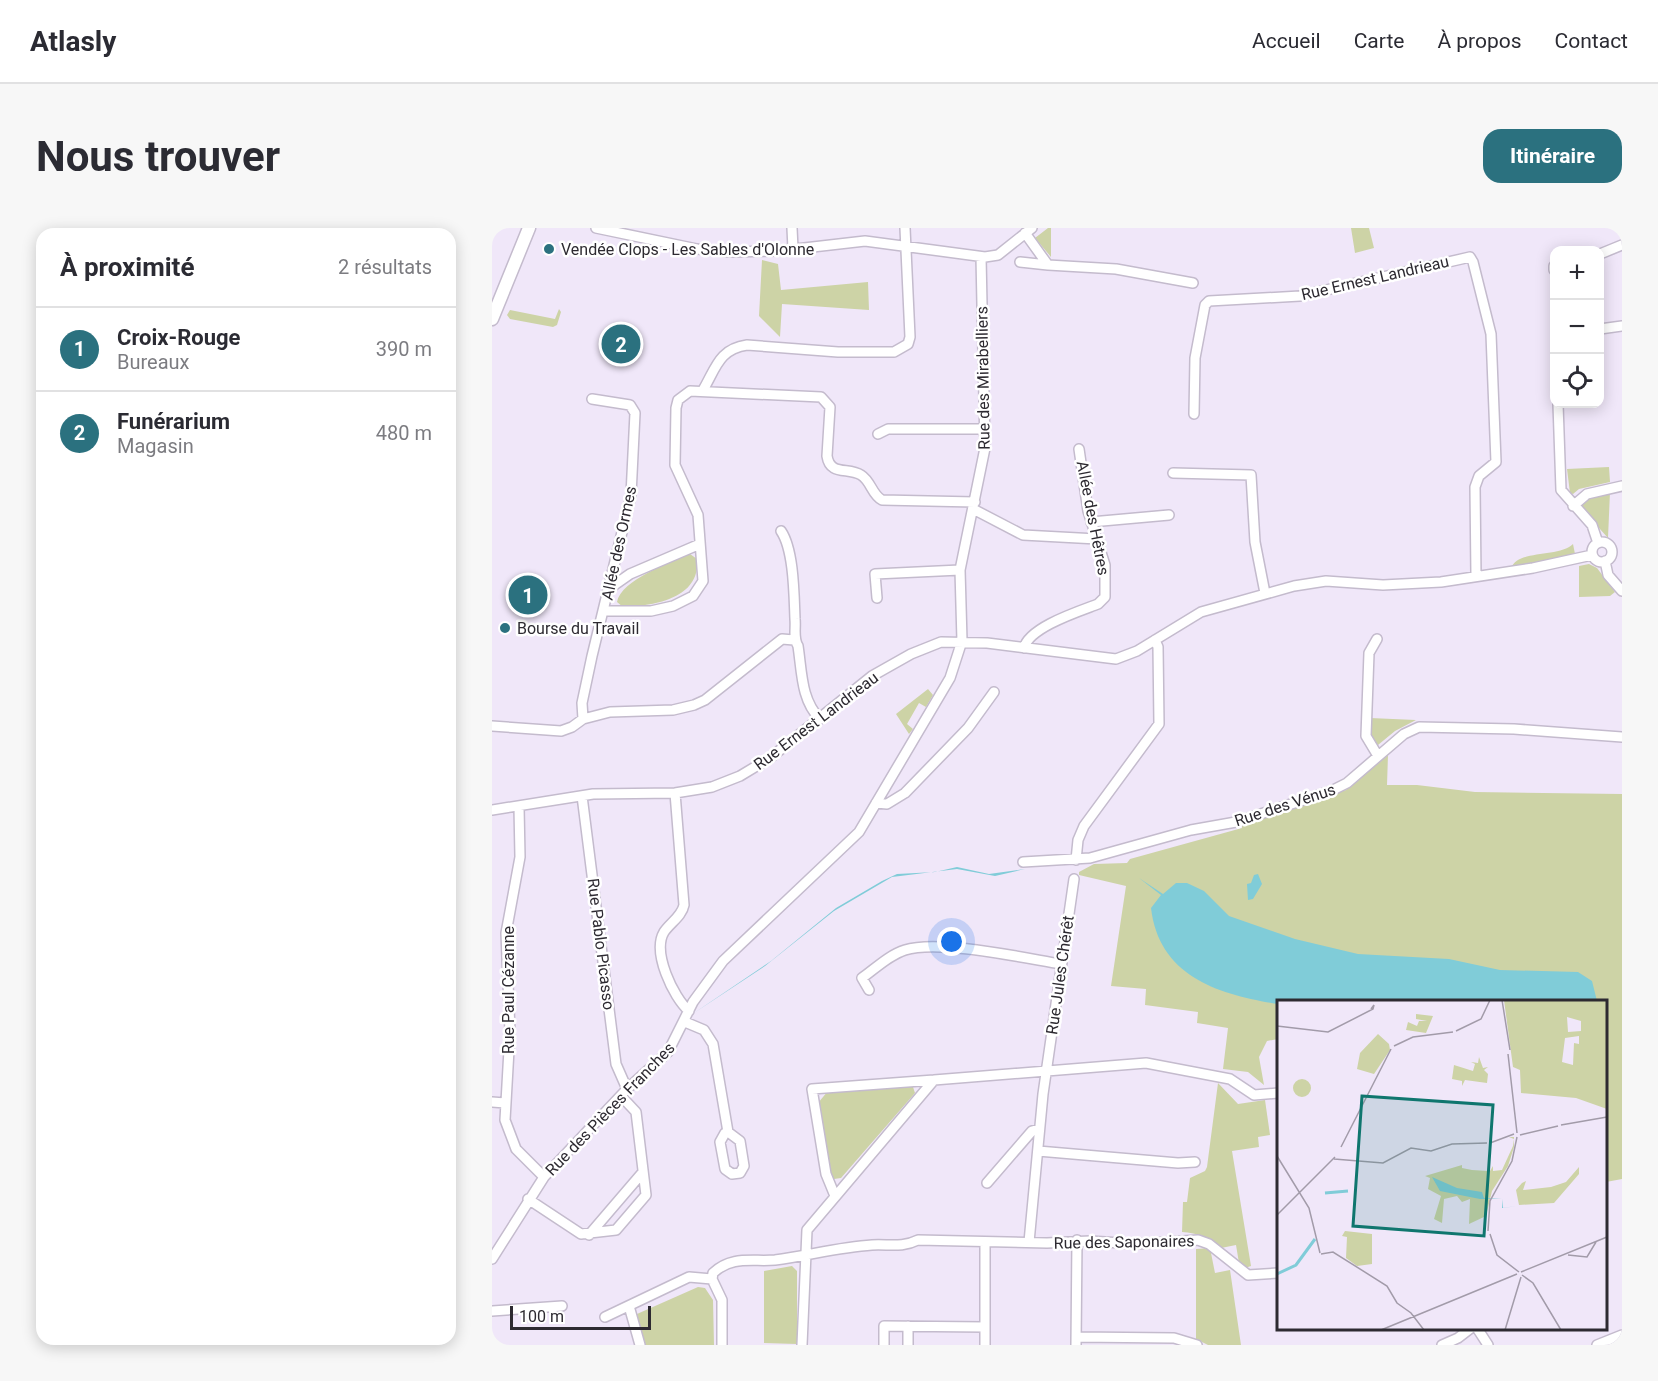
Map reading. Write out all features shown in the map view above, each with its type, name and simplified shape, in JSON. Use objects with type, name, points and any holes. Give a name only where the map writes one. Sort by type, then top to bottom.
[{"type":"main road","points":[[492,319],[529,228]]},
{"type":"street","points":[[596,228],[616,230],[706,250],[730,252],[865,242],[905,245],[981,257],[994,256],[1028,231],[1047,265]]},
{"type":"street","points":[[792,228],[793,249]]},
{"type":"street","points":[[703,390],[723,354],[733,347],[747,345],[838,352],[894,352],[904,348],[910,337],[905,228]]},
{"type":"street","points":[[1604,252],[1622,245]]},
{"type":"street","name":"Rue Ernest Landrieau","points":[[1194,414],[1195,358],[1205,305],[1209,301],[1300,296],[1464,256],[1470,257],[1473,261],[1490,328],[1496,400],[1496,462],[1479,476],[1475,487],[1476,576]]},
{"type":"street","name":"Rue des Mirabelliers","points":[[962,641],[960,570],[984,460],[986,429],[981,257]]},
{"type":"street","points":[[1020,262],[1116,269],[1193,283]]},
{"type":"street","points":[[1604,328],[1622,326]]},
{"type":"street","points":[[605,612],[651,611],[673,606],[693,596],[703,581],[698,515],[675,465],[676,408],[678,400],[687,392],[703,390],[821,397],[830,407],[828,462],[836,470],[860,474],[882,500],[974,505],[1023,535],[1097,539]]},
{"type":"street","name":"Allée des Ormes","points":[[583,719],[582,703],[605,612],[633,483],[635,412],[630,405],[592,399]]},
{"type":"street","points":[[1558,408],[1561,486],[1573,506],[1592,525],[1598,543]]},
{"type":"street","points":[[878,434],[888,429],[986,429]]},
{"type":"street","name":"Allée des Hêtres","points":[[1024,648],[1025,644],[1042,628],[1102,601],[1106,571],[1091,522],[1080,449]]},
{"type":"street","points":[[1173,473],[1251,475],[1255,542],[1265,593]]},
{"type":"street","points":[[1573,506],[1587,494],[1622,486]]},
{"type":"street","points":[[1091,522],[1169,515]]},
{"type":"street","points":[[781,531],[788,541],[795,609],[794,640],[798,646],[807,702],[820,719]]},
{"type":"street","points":[[1598,543],[1606,543],[1611,549],[1611,556],[1605,561],[1597,561],[1592,555],[1593,547],[1598,543]]},
{"type":"street","points":[[610,588],[630,574],[700,544]]},
{"type":"street","points":[[1611,549],[1622,547]]},
{"type":"street","name":"Rue Ernest Landrieau","points":[[492,810],[602,793],[675,793],[712,787],[740,776],[770,758],[860,685],[911,654],[941,642],[962,641],[1116,659],[1129,655],[1201,612],[1265,593],[1326,581],[1399,585],[1527,569],[1592,555]]},
{"type":"street","points":[[1605,561],[1608,575],[1622,591]]},
{"type":"street","points":[[877,598],[875,574],[960,570]]},
{"type":"street","points":[[492,726],[561,730],[572,727],[583,719],[610,712],[673,710],[694,705],[705,700],[782,639],[794,640]]},
{"type":"street","points":[[1377,639],[1369,653],[1366,736],[1378,756]]},
{"type":"street","points":[[1076,860],[1078,840],[1084,826],[1159,724],[1158,647],[1155,640]]},
{"type":"street","name":"Rue des Pièces Franches","points":[[492,1259],[544,1177],[624,1093],[668,1052],[705,983],[723,961],[844,848],[859,831],[944,692],[955,668],[962,641]]},
{"type":"street","points":[[876,803],[887,804],[905,793],[968,728],[994,692]]},
{"type":"street","name":"Rue des Vénus","points":[[1023,862],[1076,860],[1191,830],[1236,822],[1331,791],[1347,783],[1404,734],[1419,727],[1622,737]]},
{"type":"street","points":[[675,793],[684,909],[664,932],[661,942],[667,975],[676,996],[689,1011]]},
{"type":"street","name":"Rue Pablo Picasso","points":[[582,796],[616,1064],[624,1093],[636,1112],[646,1195],[616,1230],[589,1235]]},
{"type":"street","name":"Rue Paul Cézanne","points":[[519,807],[520,857],[506,933],[510,1032],[505,1103],[510,1136],[516,1149],[544,1177]]},
{"type":"street","name":"Rue Jules Chérêt","points":[[1029,1242],[1046,1071],[1074,879]]},
{"type":"street","points":[[868,990],[862,978],[900,952],[919,947],[940,946],[1061,964]]},
{"type":"street","points":[[685,1022],[704,1030],[713,1044],[728,1132]]},
{"type":"street","points":[[834,1196],[826,1174],[812,1089],[1150,1064],[1230,1079],[1254,1095],[1277,1093]]},
{"type":"street","points":[[802,1345],[805,1238],[811,1222],[934,1080]]},
{"type":"street","points":[[492,1102],[505,1103]]},
{"type":"street","points":[[987,1183],[1032,1131],[1039,1129]]},
{"type":"street","points":[[1038,1151],[1178,1163],[1195,1162]]},
{"type":"street","points":[[528,1199],[581,1234],[589,1235],[643,1172]]},
{"type":"street","name":"Rue des Saponaires","points":[[712,1279],[713,1273],[719,1267],[741,1260],[772,1260],[804,1253],[873,1245],[906,1246],[918,1240],[986,1242],[1077,1240],[1136,1244],[1198,1240],[1209,1244],[1248,1275],[1277,1273]]},
{"type":"street","points":[[1077,1240],[1076,1341],[1174,1338],[1197,1345]]},
{"type":"street","points":[[985,1345],[986,1242]]},
{"type":"street","points":[[605,1317],[689,1277],[712,1279],[722,1300],[722,1345]]},
{"type":"street","points":[[492,1311],[562,1306]]},
{"type":"street","points":[[629,1306],[640,1345]]},
{"type":"street","points":[[884,1345],[884,1326],[985,1327]]},
{"type":"street","points":[[908,1326],[908,1345]]},
{"type":"street","points":[[1442,1345],[1470,1330]]},
{"type":"street","points":[[1478,1330],[1488,1345]]},
{"type":"street","points":[[1597,1345],[1622,1335]]},
{"type":"green space","points":[[1051,228],[1051,257],[1035,238]]},
{"type":"green space","points":[[1351,228],[1369,228],[1374,248],[1355,253]]},
{"type":"green space","points":[[762,260],[778,264],[781,290],[868,282],[869,310],[782,304],[780,337],[759,316]]},
{"type":"green space","points":[[559,309],[561,312],[557,325],[553,327],[510,319],[507,315],[510,310],[555,319]]},
{"type":"green space","points":[[1609,467],[1610,482],[1570,493],[1567,469]]},
{"type":"green space","points":[[1610,492],[1608,538],[1583,510],[1582,505],[1588,499]]},
{"type":"green space","points":[[1573,544],[1575,554],[1511,568],[1522,558],[1559,551]]},
{"type":"green space","points":[[690,554],[697,559],[696,573],[683,592],[673,598],[648,605],[623,607],[617,602],[627,586],[637,579]]},
{"type":"green space","points":[[1589,564],[1597,568],[1615,592],[1610,596],[1579,597],[1579,566]]},
{"type":"green space","points":[[928,689],[933,695],[926,707],[919,703],[907,724],[913,729],[909,734],[896,714]]},
{"type":"green space","points":[[1370,718],[1416,720],[1395,731],[1378,745],[1370,738]]},
{"type":"green space","points":[[1388,755],[1387,785],[1417,785],[1475,792],[1622,794],[1622,1179],[1607,1182],[1607,1000],[1277,1000],[1277,1039],[1267,1041],[1259,1057],[1264,1085],[1248,1072],[1223,1069],[1228,1028],[1197,1023],[1198,1012],[1145,1005],[1146,989],[1111,986],[1126,886],[1079,875],[1079,872],[1094,864],[1127,863],[1130,859],[1242,828],[1242,824],[1346,790]]},
{"type":"green space","points":[[1218,1083],[1238,1104],[1265,1100],[1270,1135],[1258,1137],[1259,1147],[1232,1151],[1251,1266],[1245,1268],[1239,1263],[1236,1245],[1221,1248],[1203,1236],[1182,1232],[1183,1202],[1187,1202],[1190,1178],[1205,1171],[1207,1167]]},
{"type":"green space","points":[[889,1086],[913,1087],[915,1093],[841,1178],[834,1179],[829,1175],[818,1103],[828,1091]]},
{"type":"green space","points":[[1210,1248],[1215,1273],[1230,1270],[1241,1345],[1208,1345],[1196,1339],[1196,1249]]},
{"type":"green space","points":[[792,1266],[797,1271],[797,1344],[764,1343],[764,1271]]},
{"type":"green space","points":[[698,1287],[705,1288],[713,1300],[714,1345],[644,1345],[637,1314]]},
{"type":"water","points":[[957,867],[989,874],[1025,869],[995,876],[957,869],[938,871]]},
{"type":"water","points":[[931,872],[892,877],[834,911],[765,966],[694,1013],[771,961],[836,908],[897,874]]},
{"type":"water","points":[[1258,874],[1262,884],[1253,899],[1248,900],[1247,884],[1251,883],[1254,875]]},
{"type":"water","points":[[1139,878],[1163,894],[1176,883],[1187,883],[1204,891],[1229,916],[1295,939],[1358,954],[1449,959],[1500,970],[1578,972],[1592,981],[1597,1000],[1277,1000],[1277,1004],[1235,995],[1214,988],[1196,978],[1179,966],[1166,951],[1156,932],[1151,908],[1161,895]]},
{"type":"place","name":"Vendée Clops - Les Sables d'Olonne","points":[[549,249]]},
{"type":"place","name":"Funérarium","points":[[621,344]]},
{"type":"place","name":"Croix-Rouge","points":[[528,595]]},
{"type":"place","name":"Bourse du Travail","points":[[505,628]]}]
